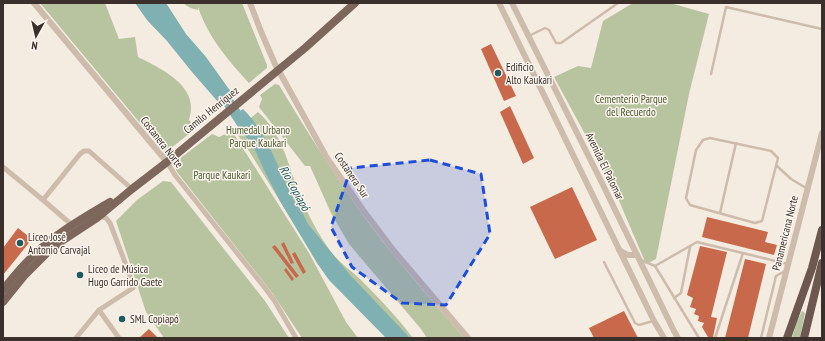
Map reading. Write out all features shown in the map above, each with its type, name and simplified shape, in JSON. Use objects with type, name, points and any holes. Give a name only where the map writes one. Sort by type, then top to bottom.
[{"type":"highway","points":[[787,338],[812,268],[822,230]]},
{"type":"highway","points":[[804,338],[822,263]]},
{"type":"main road","name":"Camilo Henríquez","points":[[3,302],[36,264],[62,241],[73,235],[96,214],[167,162],[201,132],[279,70],[355,3]]},
{"type":"main road","name":"Camilo Henríquez","points":[[305,48],[362,3]]},
{"type":"main road","name":"Camilo Henríquez","points":[[3,290],[17,272],[36,253],[72,225],[96,214]]},
{"type":"street","name":"Costanera Norte","points":[[34,3],[167,162],[175,175],[274,300],[296,338]]},
{"type":"street","name":"Costanera Sur","points":[[250,3],[262,34],[279,70],[327,158],[394,251],[468,338]]},
{"type":"street","points":[[511,3],[499,4],[654,321],[664,338]]},
{"type":"street","name":"Avenida El Palomar","points":[[511,3],[529,36],[678,338]]},
{"type":"street","name":"Panamericana Norte","points":[[769,338],[822,133]]},
{"type":"street","points":[[43,200],[84,150],[89,151],[132,189]]},
{"type":"street","points":[[3,167],[72,225],[73,235]]},
{"type":"street","points":[[76,338],[99,310],[132,290],[134,286],[110,223],[106,218],[96,214]]},
{"type":"street","points":[[619,250],[628,255],[638,257]]},
{"type":"street","points":[[99,310],[119,338]]},
{"type":"lane","points":[[529,36],[545,28],[549,30],[556,43],[561,43],[618,3]]},
{"type":"lane","points":[[711,74],[726,7],[822,29]]},
{"type":"lane","points":[[710,138],[771,151],[778,158],[776,166],[762,221],[755,223],[690,205],[686,198],[696,150],[703,140],[710,138]]},
{"type":"lane","points":[[720,213],[736,144]]},
{"type":"lane","points":[[776,166],[791,180],[808,188]]},
{"type":"lane","points":[[655,266],[696,242],[743,253],[788,267]]},
{"type":"lane","points":[[674,298],[681,293],[690,246]]},
{"type":"lane","points":[[715,338],[743,253]]},
{"type":"lane","points":[[638,257],[655,266],[699,338]]},
{"type":"lane","points":[[604,262],[636,323],[640,325],[654,321]]},
{"type":"lane","points":[[761,338],[776,276],[788,267]]},
{"type":"highlighted area","points":[[430,160],[481,174],[490,234],[446,305],[402,303],[352,267],[331,227],[351,168]]},
{"type":"green space","points":[[40,3],[105,3],[119,39],[135,37],[138,57],[158,67],[177,81],[184,89],[189,98],[191,108],[189,120],[196,128],[165,153]]},
{"type":"green space","points":[[183,3],[242,3],[267,68],[249,83],[219,48],[207,28],[198,7],[198,10],[188,7]]},
{"type":"green space","name":"Cementerio Parque del Recuerdo","points":[[633,3],[670,3],[709,14],[689,94],[656,259],[646,264],[611,182],[554,77],[578,66],[591,68],[603,21]]},
{"type":"green space","points":[[275,84],[279,85],[323,156],[371,226],[405,269],[464,338],[427,338],[349,244],[331,213],[310,166],[305,166],[259,107],[262,99],[260,95]]},
{"type":"green space","name":"Humedal Urbano Parque Kaukari","points":[[258,112],[273,129],[279,139],[299,193],[317,231],[326,245],[338,259],[381,300],[413,338],[389,338],[310,250],[235,131]]},
{"type":"green space","name":"Parque Kaukari","points":[[232,131],[309,253],[346,322],[358,338],[302,338],[273,294],[177,172],[175,167],[178,160],[212,134],[219,137]]},
{"type":"green space","points":[[163,181],[171,182],[265,301],[289,338],[164,338],[146,312],[116,221],[137,200]]},
{"type":"green space","points":[[802,311],[805,313],[800,338],[792,338],[797,321]]},
{"type":"water","points":[[135,3],[166,3],[186,34],[206,57],[231,92],[219,103],[167,41],[147,20]]},
{"type":"water","name":"Humedal Urbano Parque Kaukari","points":[[243,109],[252,118],[266,141],[295,203],[302,212],[308,224],[350,275],[410,338],[386,338],[329,280],[317,263],[280,201],[255,150],[233,117]]},
{"type":"building","name":"Edificio Alto Kaukari","points":[[491,44],[516,96],[504,101],[481,49]]},
{"type":"building","name":"Edificio Alto Kaukari","points":[[510,106],[534,158],[523,164],[500,112]]},
{"type":"building","points":[[572,187],[597,240],[555,259],[530,207]]},
{"type":"building","points":[[707,217],[768,232],[765,242],[777,245],[774,255],[702,237]]},
{"type":"building","points":[[18,228],[32,239],[3,275],[3,248]]},
{"type":"building","points":[[284,242],[294,263],[291,264],[281,244]]},
{"type":"building","points":[[275,245],[299,276],[296,278],[272,247]]},
{"type":"building","points":[[700,246],[727,252],[711,317],[717,318],[713,337],[708,337],[702,327],[704,323],[698,321],[699,316],[694,314],[696,309],[690,307],[693,298],[687,295]]},
{"type":"building","points":[[295,252],[306,272],[303,274],[292,254]]},
{"type":"building","points":[[745,259],[766,264],[748,338],[725,338]]},
{"type":"building","points":[[286,268],[294,279],[292,281],[284,270]]},
{"type":"building","points":[[624,311],[638,338],[594,338],[589,328]]},
{"type":"building","points":[[149,329],[158,338],[139,338]]},
{"type":"waterway","name":"Río Copiapó","points":[[217,85],[244,126]]},
{"type":"place","name":"Edificio Alto Kaukari","points":[[498,73]]},
{"type":"place","name":"Liceo José Antonio Carvajal","points":[[20,243]]},
{"type":"place","name":"Liceo de Música Hugo Garrido Gaete","points":[[80,275]]},
{"type":"place","name":"SML Copiapó","points":[[122,319]]}]
